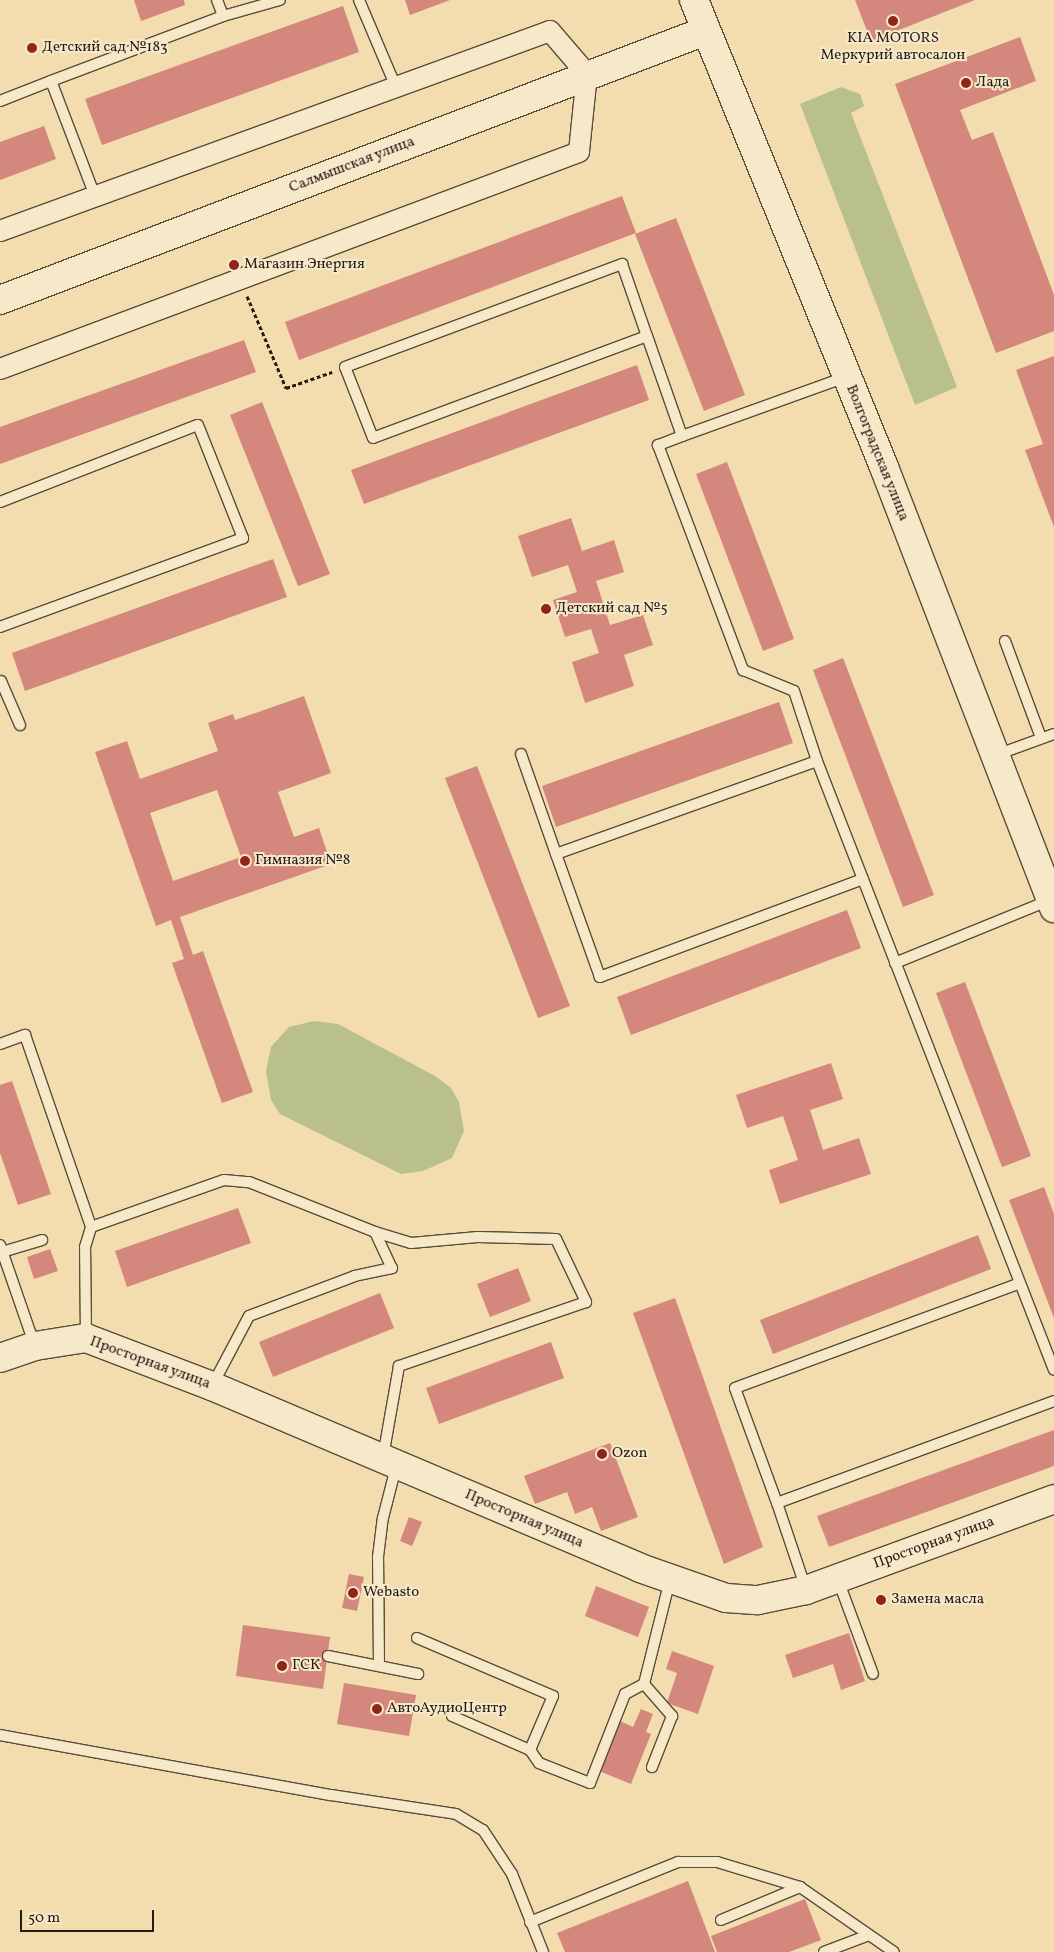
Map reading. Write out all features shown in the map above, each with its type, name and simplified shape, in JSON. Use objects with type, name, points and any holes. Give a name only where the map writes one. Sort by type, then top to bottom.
[{"type":"main road","name":"Волгоградская улица","points":[[694,0],[847,377],[996,755],[1052,904]]},
{"type":"main road","name":"Салмышская улица","points":[[0,300],[587,74],[705,31]]},
{"type":"main road","name":"Просторная улица","points":[[0,1358],[35,1346],[86,1338],[212,1386],[389,1464],[670,1580],[726,1598],[758,1600],[806,1590],[1054,1499]]},
{"type":"street","points":[[0,232],[550,31],[587,74],[579,152],[0,369]]},
{"type":"lane","points":[[217,0],[223,16]]},
{"type":"lane","points":[[0,101],[223,16],[280,0]]},
{"type":"lane","points":[[358,0],[396,87]]},
{"type":"lane","points":[[51,81],[95,196]]},
{"type":"lane","points":[[647,336],[373,438],[345,367],[622,264],[682,436]]},
{"type":"lane","points":[[847,377],[658,445],[744,670],[794,691],[817,761],[862,879],[1018,1284],[1054,1370]]},
{"type":"lane","points":[[0,502],[198,425],[243,538],[0,627]]},
{"type":"lane","points":[[1005,641],[1041,738]]},
{"type":"lane","points":[[0,680],[20,726]]},
{"type":"lane","points":[[996,755],[1054,734]]},
{"type":"lane","points":[[521,754],[600,977],[862,879]]},
{"type":"lane","points":[[556,854],[817,761]]},
{"type":"lane","points":[[895,962],[1052,904]]},
{"type":"lane","points":[[0,1044],[25,1035],[92,1227],[85,1247],[86,1338]]},
{"type":"lane","points":[[92,1227],[224,1180],[249,1182],[375,1232],[411,1243],[478,1237],[556,1239],[586,1302],[399,1366],[378,1557],[379,1666]]},
{"type":"lane","points":[[212,1386],[250,1316],[354,1276],[392,1268],[375,1232]]},
{"type":"lane","points":[[35,1346],[1,1249],[42,1240]]},
{"type":"lane","points":[[806,1590],[778,1503],[735,1388],[1018,1284]]},
{"type":"lane","points":[[778,1503],[1054,1401]]},
{"type":"lane","points":[[838,1579],[873,1674]]},
{"type":"lane","points":[[452,1716],[530,1750],[539,1762],[590,1783],[625,1694],[644,1684],[670,1580]]},
{"type":"lane","points":[[417,1638],[553,1696],[530,1750]]},
{"type":"lane","points":[[328,1656],[418,1674]]},
{"type":"lane","points":[[644,1684],[672,1716],[652,1767]]},
{"type":"lane","points":[[0,1735],[330,1795],[456,1814],[483,1830],[512,1874],[543,1952]]},
{"type":"lane","points":[[530,1922],[678,1862],[717,1862],[800,1887],[894,1952]]},
{"type":"lane","points":[[721,1920],[800,1887]]},
{"type":"lane","points":[[824,1952],[869,1935]]},
{"type":"path","points":[[240,279],[286,388],[345,367]]},
{"type":"green space","points":[[841,87],[860,94],[864,106],[851,113],[957,387],[915,405],[800,104]]},
{"type":"green space","points":[[314,1021],[338,1024],[435,1076],[451,1088],[459,1102],[464,1131],[452,1158],[423,1171],[401,1174],[280,1114],[271,1100],[266,1071],[271,1047],[289,1027]]},
{"type":"building","points":[[134,0],[184,0],[185,5],[141,21]]},
{"type":"building","points":[[405,0],[450,0],[410,15]]},
{"type":"building","name":"KIA MOTORS Меркурий автосалон","points":[[855,0],[975,0],[871,41]]},
{"type":"building","points":[[343,6],[359,52],[102,145],[85,99]]},
{"type":"building","name":"Лада","points":[[1020,37],[1036,81],[960,110],[972,140],[993,132],[1054,295],[1054,331],[996,353],[895,84]]},
{"type":"building","points":[[44,126],[56,159],[0,180],[0,142]]},
{"type":"building","points":[[622,196],[636,233],[299,360],[285,322]]},
{"type":"building","points":[[676,218],[745,395],[704,411],[635,234]]},
{"type":"building","points":[[244,340],[256,372],[0,464],[0,427]]},
{"type":"building","points":[[1054,356],[1054,527],[1025,450],[1043,444],[1016,370]]},
{"type":"building","points":[[637,365],[649,400],[364,504],[351,470]]},
{"type":"building","points":[[262,402],[330,574],[298,586],[230,415]]},
{"type":"building","points":[[727,462],[794,639],[763,651],[696,474]]},
{"type":"building","points":[[571,518],[582,551],[614,540],[624,572],[596,581],[610,625],[643,615],[653,645],[624,655],[634,686],[585,703],[572,662],[599,653],[591,629],[565,637],[553,600],[577,592],[568,565],[532,577],[518,536]]},
{"type":"building","points":[[273,559],[287,597],[25,691],[12,653]]},
{"type":"building","points":[[843,658],[934,895],[903,907],[813,670]]},
{"type":"building","points":[[304,696],[331,773],[278,792],[294,837],[319,828],[331,864],[180,917],[193,955],[203,951],[253,1092],[222,1103],[172,963],[184,959],[171,920],[156,926],[95,752],[127,741],[140,779],[218,751],[208,723],[233,714],[235,720]],"holes":[[[217,790],[241,857],[173,881],[150,813]]]},
{"type":"building","points":[[779,702],[793,743],[556,827],[542,786]]},
{"type":"building","points":[[477,766],[570,1006],[538,1018],[445,778]]},
{"type":"building","points":[[847,910],[861,948],[631,1035],[617,997]]},
{"type":"building","points":[[965,982],[1031,1156],[1002,1167],[936,993]]},
{"type":"building","points":[[831,1063],[843,1099],[810,1110],[823,1150],[859,1138],[871,1174],[780,1204],[769,1170],[798,1160],[783,1116],[747,1128],[736,1095]]},
{"type":"building","points":[[12,1081],[51,1194],[18,1205],[0,1153],[0,1085]]},
{"type":"building","points":[[1044,1187],[1054,1214],[1054,1318],[1009,1200]]},
{"type":"building","points":[[238,1208],[251,1243],[127,1287],[115,1251]]},
{"type":"building","points":[[978,1235],[991,1269],[773,1354],[760,1320]]},
{"type":"building","points":[[50,1249],[58,1271],[34,1279],[27,1257]]},
{"type":"building","points":[[518,1268],[531,1301],[490,1317],[477,1284]]},
{"type":"building","points":[[380,1293],[394,1328],[273,1377],[259,1342]]},
{"type":"building","points":[[675,1298],[763,1547],[724,1564],[633,1313]]},
{"type":"building","points":[[551,1342],[564,1378],[439,1424],[426,1388]]},
{"type":"building","points":[[1054,1430],[1054,1466],[829,1547],[817,1516]]},
{"type":"building","points":[[610,1443],[638,1517],[601,1531],[592,1507],[575,1514],[567,1492],[535,1504],[524,1476]]},
{"type":"building","points":[[409,1517],[422,1522],[412,1546],[400,1541]]},
{"type":"building","name":"Webasto","points":[[349,1574],[364,1577],[357,1611],[342,1608]]},
{"type":"building","points":[[596,1586],[649,1607],[638,1637],[585,1616]]},
{"type":"building","name":"ГСК","points":[[243,1625],[330,1637],[323,1689],[236,1676]]},
{"type":"building","points":[[849,1633],[865,1681],[841,1690],[833,1664],[793,1678],[785,1655]]},
{"type":"building","points":[[672,1651],[714,1666],[698,1714],[667,1703],[677,1673],[666,1669]]},
{"type":"building","name":"АвтоАудиоЦентр","points":[[344,1683],[416,1695],[409,1736],[337,1724]]},
{"type":"building","points":[[641,1709],[653,1714],[646,1732],[651,1734],[631,1784],[599,1771],[620,1721],[633,1727]]},
{"type":"building","points":[[688,1881],[715,1952],[565,1952],[557,1933]]},
{"type":"building","points":[[805,1899],[821,1940],[789,1952],[717,1952],[711,1936]]},
{"type":"place","name":"KIA MOTORS Меркурий автосалон","points":[[893,21]]},
{"type":"place","name":"Детский сад №183","points":[[32,48]]},
{"type":"place","name":"Лада","points":[[966,83]]},
{"type":"place","name":"Магазин Энергия","points":[[234,265]]},
{"type":"place","name":"Детский сад №5","points":[[546,609]]},
{"type":"place","name":"Гимназия №8","points":[[245,861]]},
{"type":"place","name":"Ozon","points":[[602,1454]]},
{"type":"place","name":"Webasto","points":[[353,1593]]},
{"type":"place","name":"Замена масла","points":[[881,1600]]},
{"type":"place","name":"ГСК","points":[[282,1666]]},
{"type":"place","name":"АвтоАудиоЦентр","points":[[377,1709]]}]
